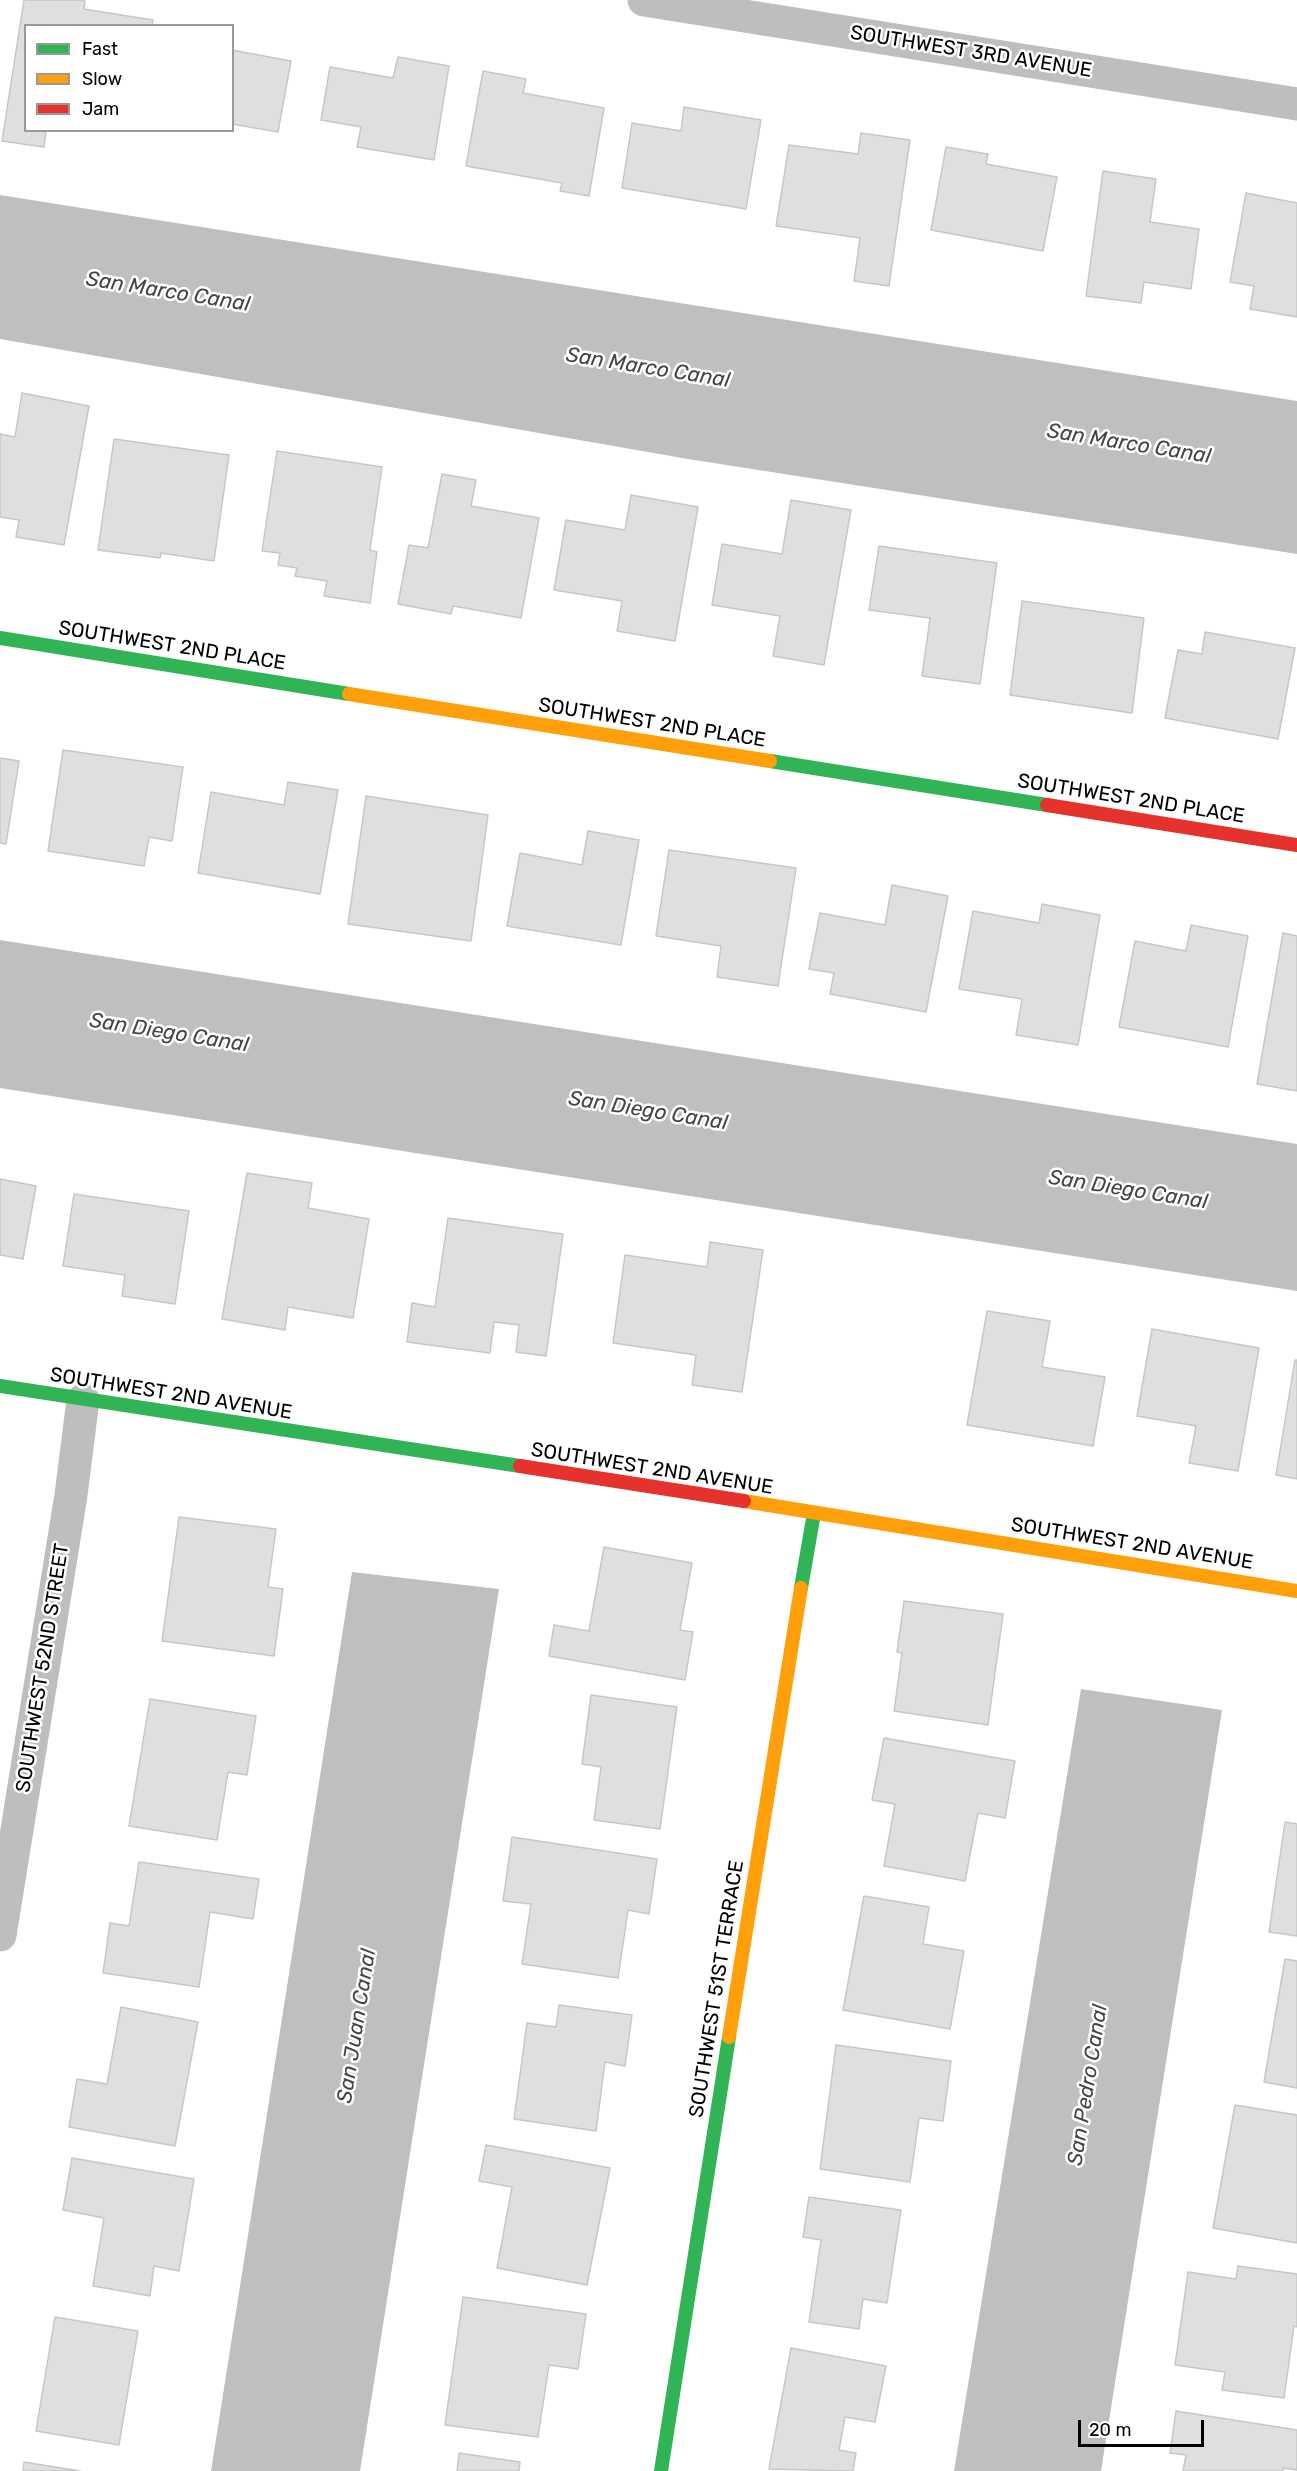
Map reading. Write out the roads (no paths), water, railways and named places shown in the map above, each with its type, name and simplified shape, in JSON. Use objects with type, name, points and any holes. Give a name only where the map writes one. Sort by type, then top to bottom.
[{"type":"street","name":"SOUTHWEST 3RD AVENUE","points":[[644,0],[1297,104]]},
{"type":"street","name":"SOUTHWEST 2ND PLACE","points":[[0,638],[1297,845]]},
{"type":"street","name":"SOUTHWEST 2ND AVENUE","points":[[0,1386],[814,1514],[932,1530],[1297,1591]]},
{"type":"street","name":"SOUTHWEST 52ND STREET","points":[[0,1935],[71,1495],[83,1400]]},
{"type":"street","name":"SOUTHWEST 51ST TERRACE","points":[[661,2471],[792,1640],[814,1514]]},
{"type":"water","name":"San Marco Canal","points":[[0,195],[1297,401],[1297,554],[688,459],[0,339]]},
{"type":"water","name":"San Diego Canal","points":[[0,940],[1297,1144],[1297,1291],[0,1088]]},
{"type":"water","name":"San Juan Canal","points":[[352,1572],[499,1589],[360,2471],[211,2471]]},
{"type":"water","name":"San Pedro Canal","points":[[1081,1689],[1222,1710],[1101,2471],[954,2471]]}]
